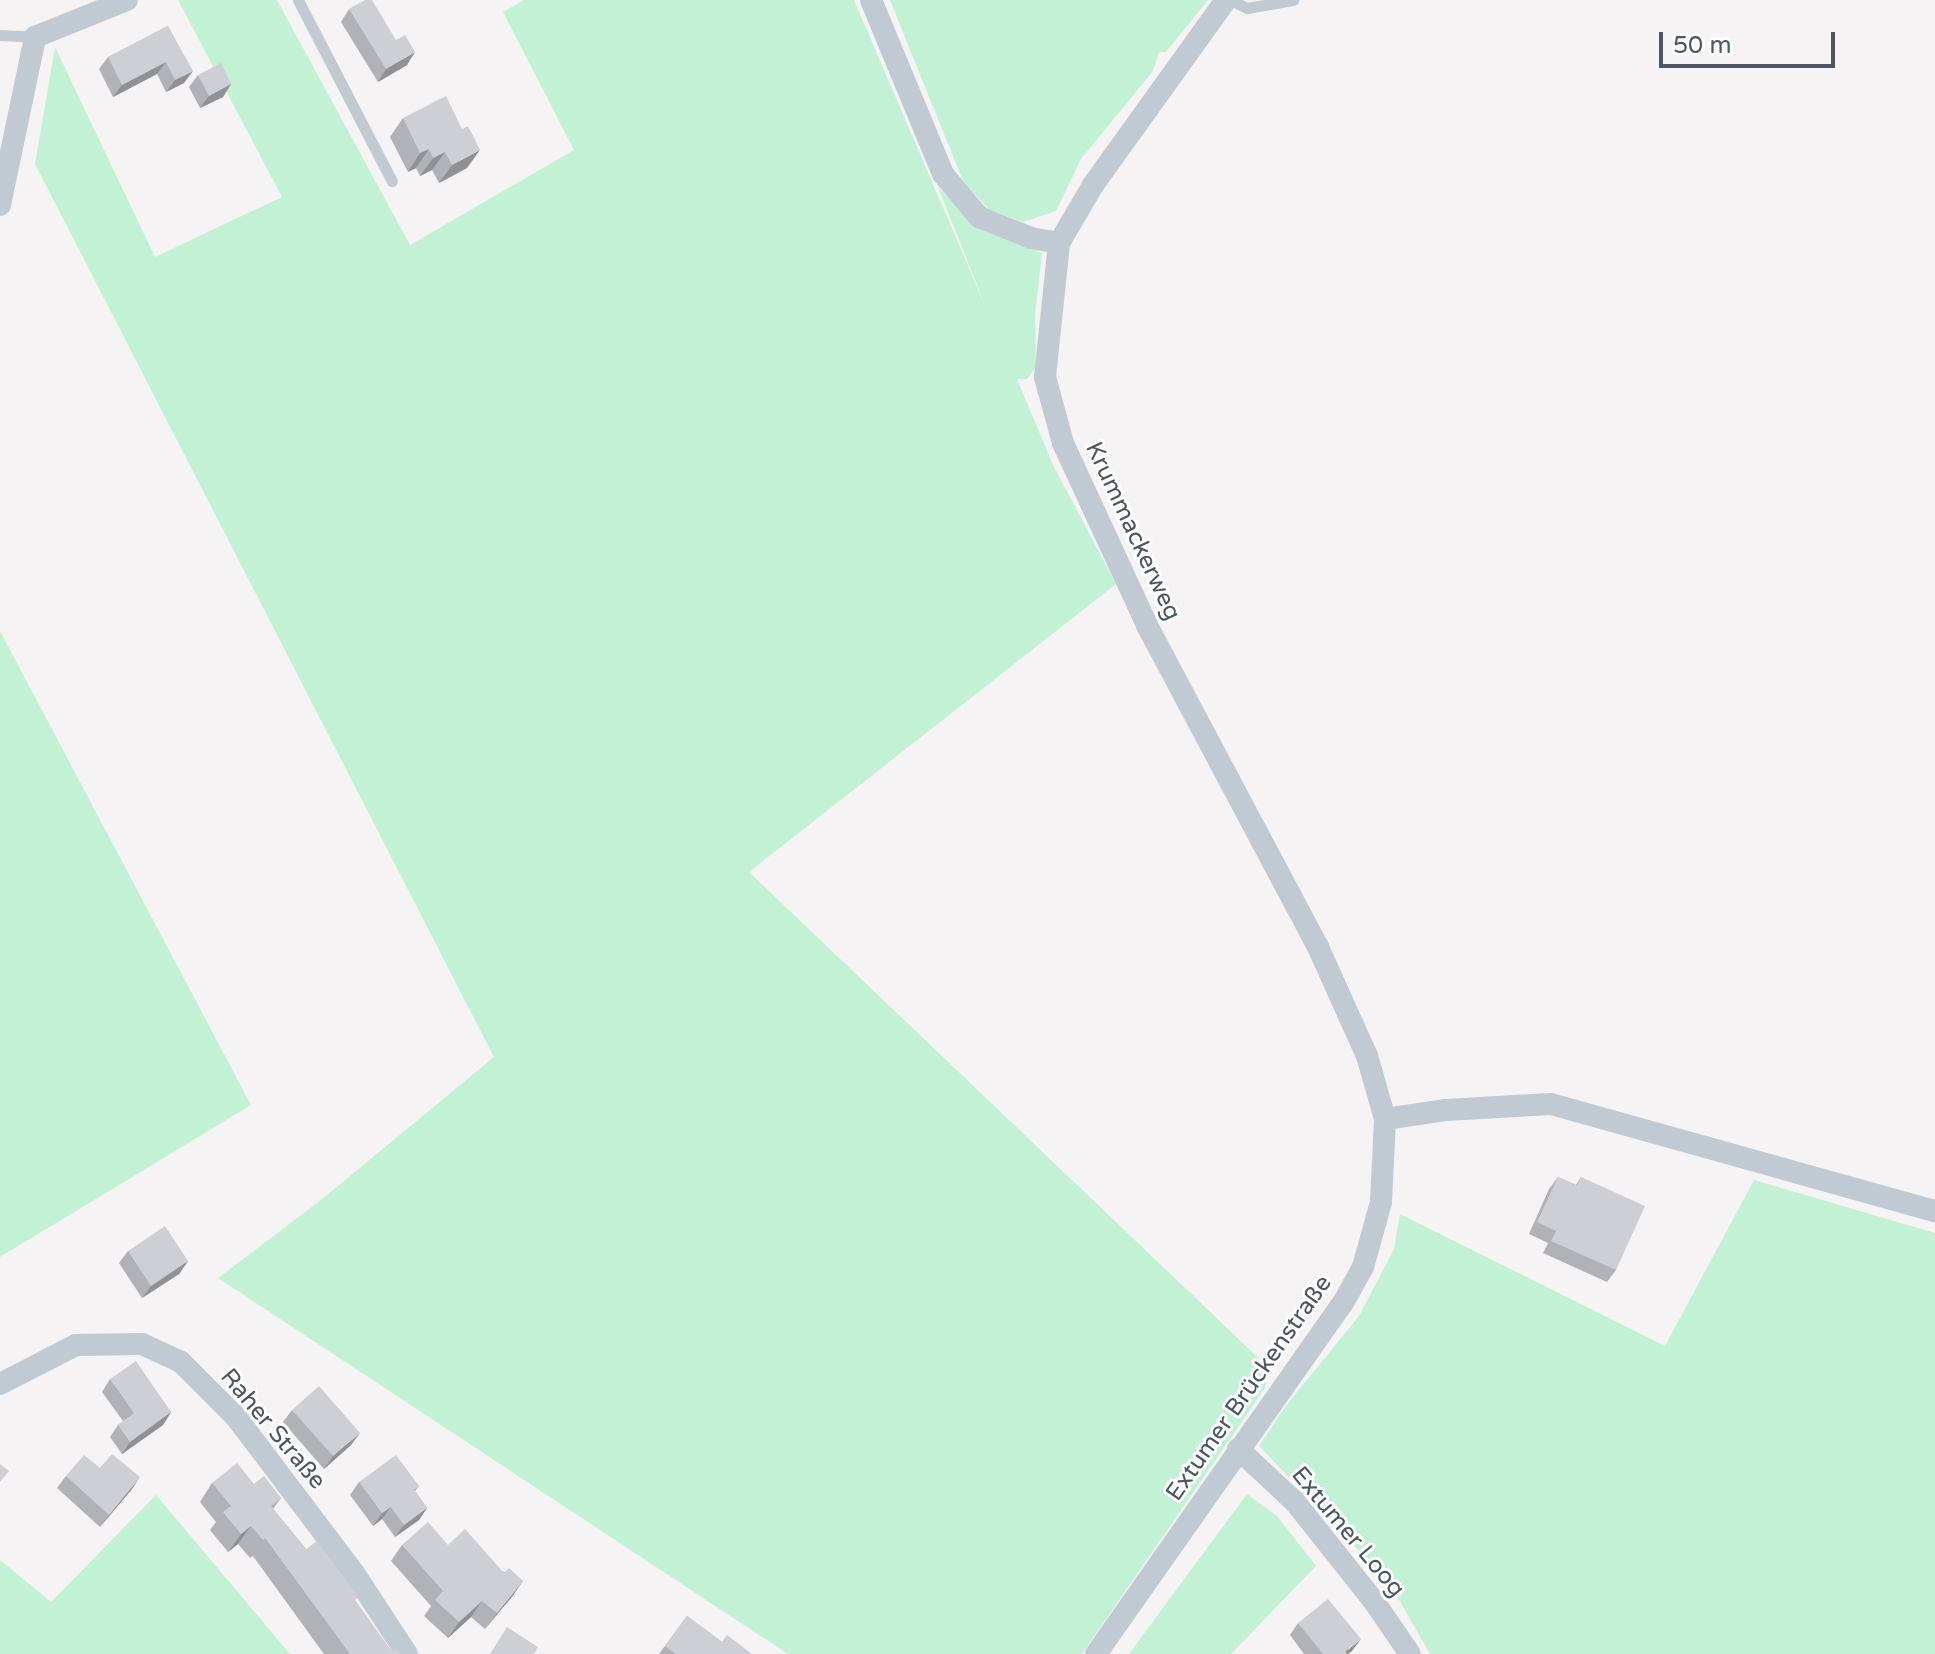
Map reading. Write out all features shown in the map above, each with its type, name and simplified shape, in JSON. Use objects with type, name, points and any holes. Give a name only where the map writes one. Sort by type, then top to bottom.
[{"type":"street","points":[[0,205],[35,37],[127,0]]},
{"type":"street","points":[[871,0],[943,174],[979,217],[1031,238],[1059,243],[1093,185],[1229,0]]},
{"type":"street","name":"Krummackerweg","points":[[1059,243],[1045,377],[1063,443],[1147,625],[1318,947],[1367,1056],[1385,1119]]},
{"type":"street","points":[[1385,1119],[1446,1110],[1551,1104],[1935,1211]]},
{"type":"street","name":"Extumer Brückenstraße","points":[[1096,1654],[1343,1303],[1363,1267],[1381,1202],[1385,1119]]},
{"type":"street","name":"Raher Straße","points":[[1,1382],[76,1345],[142,1344],[181,1362],[236,1417],[354,1573],[407,1654]]},
{"type":"street","name":"Extumer Loog","points":[[1238,1449],[1295,1502],[1373,1600],[1410,1654]]},
{"type":"lane","points":[[298,0],[392,181]]},
{"type":"lane","points":[[1229,0],[1247,8],[1293,0]]},
{"type":"lane","points":[[0,35],[35,37]]},
{"type":"green space","points":[[178,0],[277,0],[410,245],[574,150],[503,12],[524,0],[854,0],[987,310],[938,187],[977,226],[1042,253],[1035,314],[1036,367],[1027,379],[1017,379],[1053,465],[1116,584],[749,872],[1269,1368],[1265,1388],[1082,1654],[788,1654],[218,1278],[321,1200],[494,1057],[35,164],[55,47],[155,257],[282,197]]},
{"type":"green space","points":[[890,0],[1208,0],[1166,52],[1159,52],[1153,71],[1081,159],[1056,211],[1023,222],[988,209],[963,181]]},
{"type":"green space","points":[[0,631],[251,1105],[0,1257]]},
{"type":"green space","points":[[1754,1180],[1935,1233],[1935,1654],[1430,1654],[1389,1582],[1259,1446],[1285,1407],[1359,1316],[1394,1249],[1400,1214],[1665,1346]]},
{"type":"green space","points":[[1247,1494],[1278,1517],[1316,1566],[1231,1654],[1129,1654]]},
{"type":"green space","points":[[156,1495],[290,1654],[0,1654],[0,1560],[51,1602]]},
{"type":"building","points":[[365,0],[372,0],[396,40],[405,35],[415,52],[386,69],[349,9]]},
{"type":"building","points":[[168,26],[193,71],[175,80],[166,62],[122,85],[108,57]]},
{"type":"building","points":[[221,63],[231,84],[209,96],[198,75]]},
{"type":"building","points":[[446,96],[462,129],[468,126],[480,150],[452,165],[445,152],[433,158],[429,149],[420,153],[403,118]]},
{"type":"building","points":[[1558,1177],[1577,1186],[1581,1177],[1645,1206],[1616,1270],[1551,1241],[1556,1231],[1537,1222]]},
{"type":"building","points":[[165,1226],[188,1261],[151,1286],[128,1251]]},
{"type":"building","points":[[136,1361],[171,1412],[130,1442],[118,1425],[134,1413],[110,1379]]},
{"type":"building","points":[[319,1386],[360,1433],[333,1456],[292,1410]]},
{"type":"building","points":[[112,1454],[140,1477],[109,1515],[66,1476],[84,1455],[100,1468]]},
{"type":"building","points":[[396,1455],[419,1486],[414,1490],[427,1508],[404,1525],[391,1507],[382,1513],[359,1482]]},
{"type":"building","points":[[237,1463],[254,1484],[264,1476],[281,1498],[271,1506],[306,1549],[317,1541],[358,1597],[355,1600],[392,1652],[396,1648],[400,1654],[350,1654],[265,1538],[263,1540],[251,1526],[241,1534],[223,1512],[231,1506],[212,1483]]},
{"type":"building","points":[[0,1464],[9,1471],[0,1482]]},
{"type":"building","points":[[428,1522],[448,1545],[465,1529],[504,1573],[509,1568],[523,1581],[497,1613],[482,1601],[459,1622],[435,1600],[443,1591],[402,1545]]},
{"type":"building","points":[[1328,1599],[1361,1639],[1345,1651],[1347,1654],[1323,1654],[1298,1623]]},
{"type":"building","points":[[687,1616],[722,1642],[727,1635],[752,1654],[676,1654],[665,1646]]},
{"type":"building","points":[[507,1627],[538,1647],[534,1654],[490,1654]]}]
